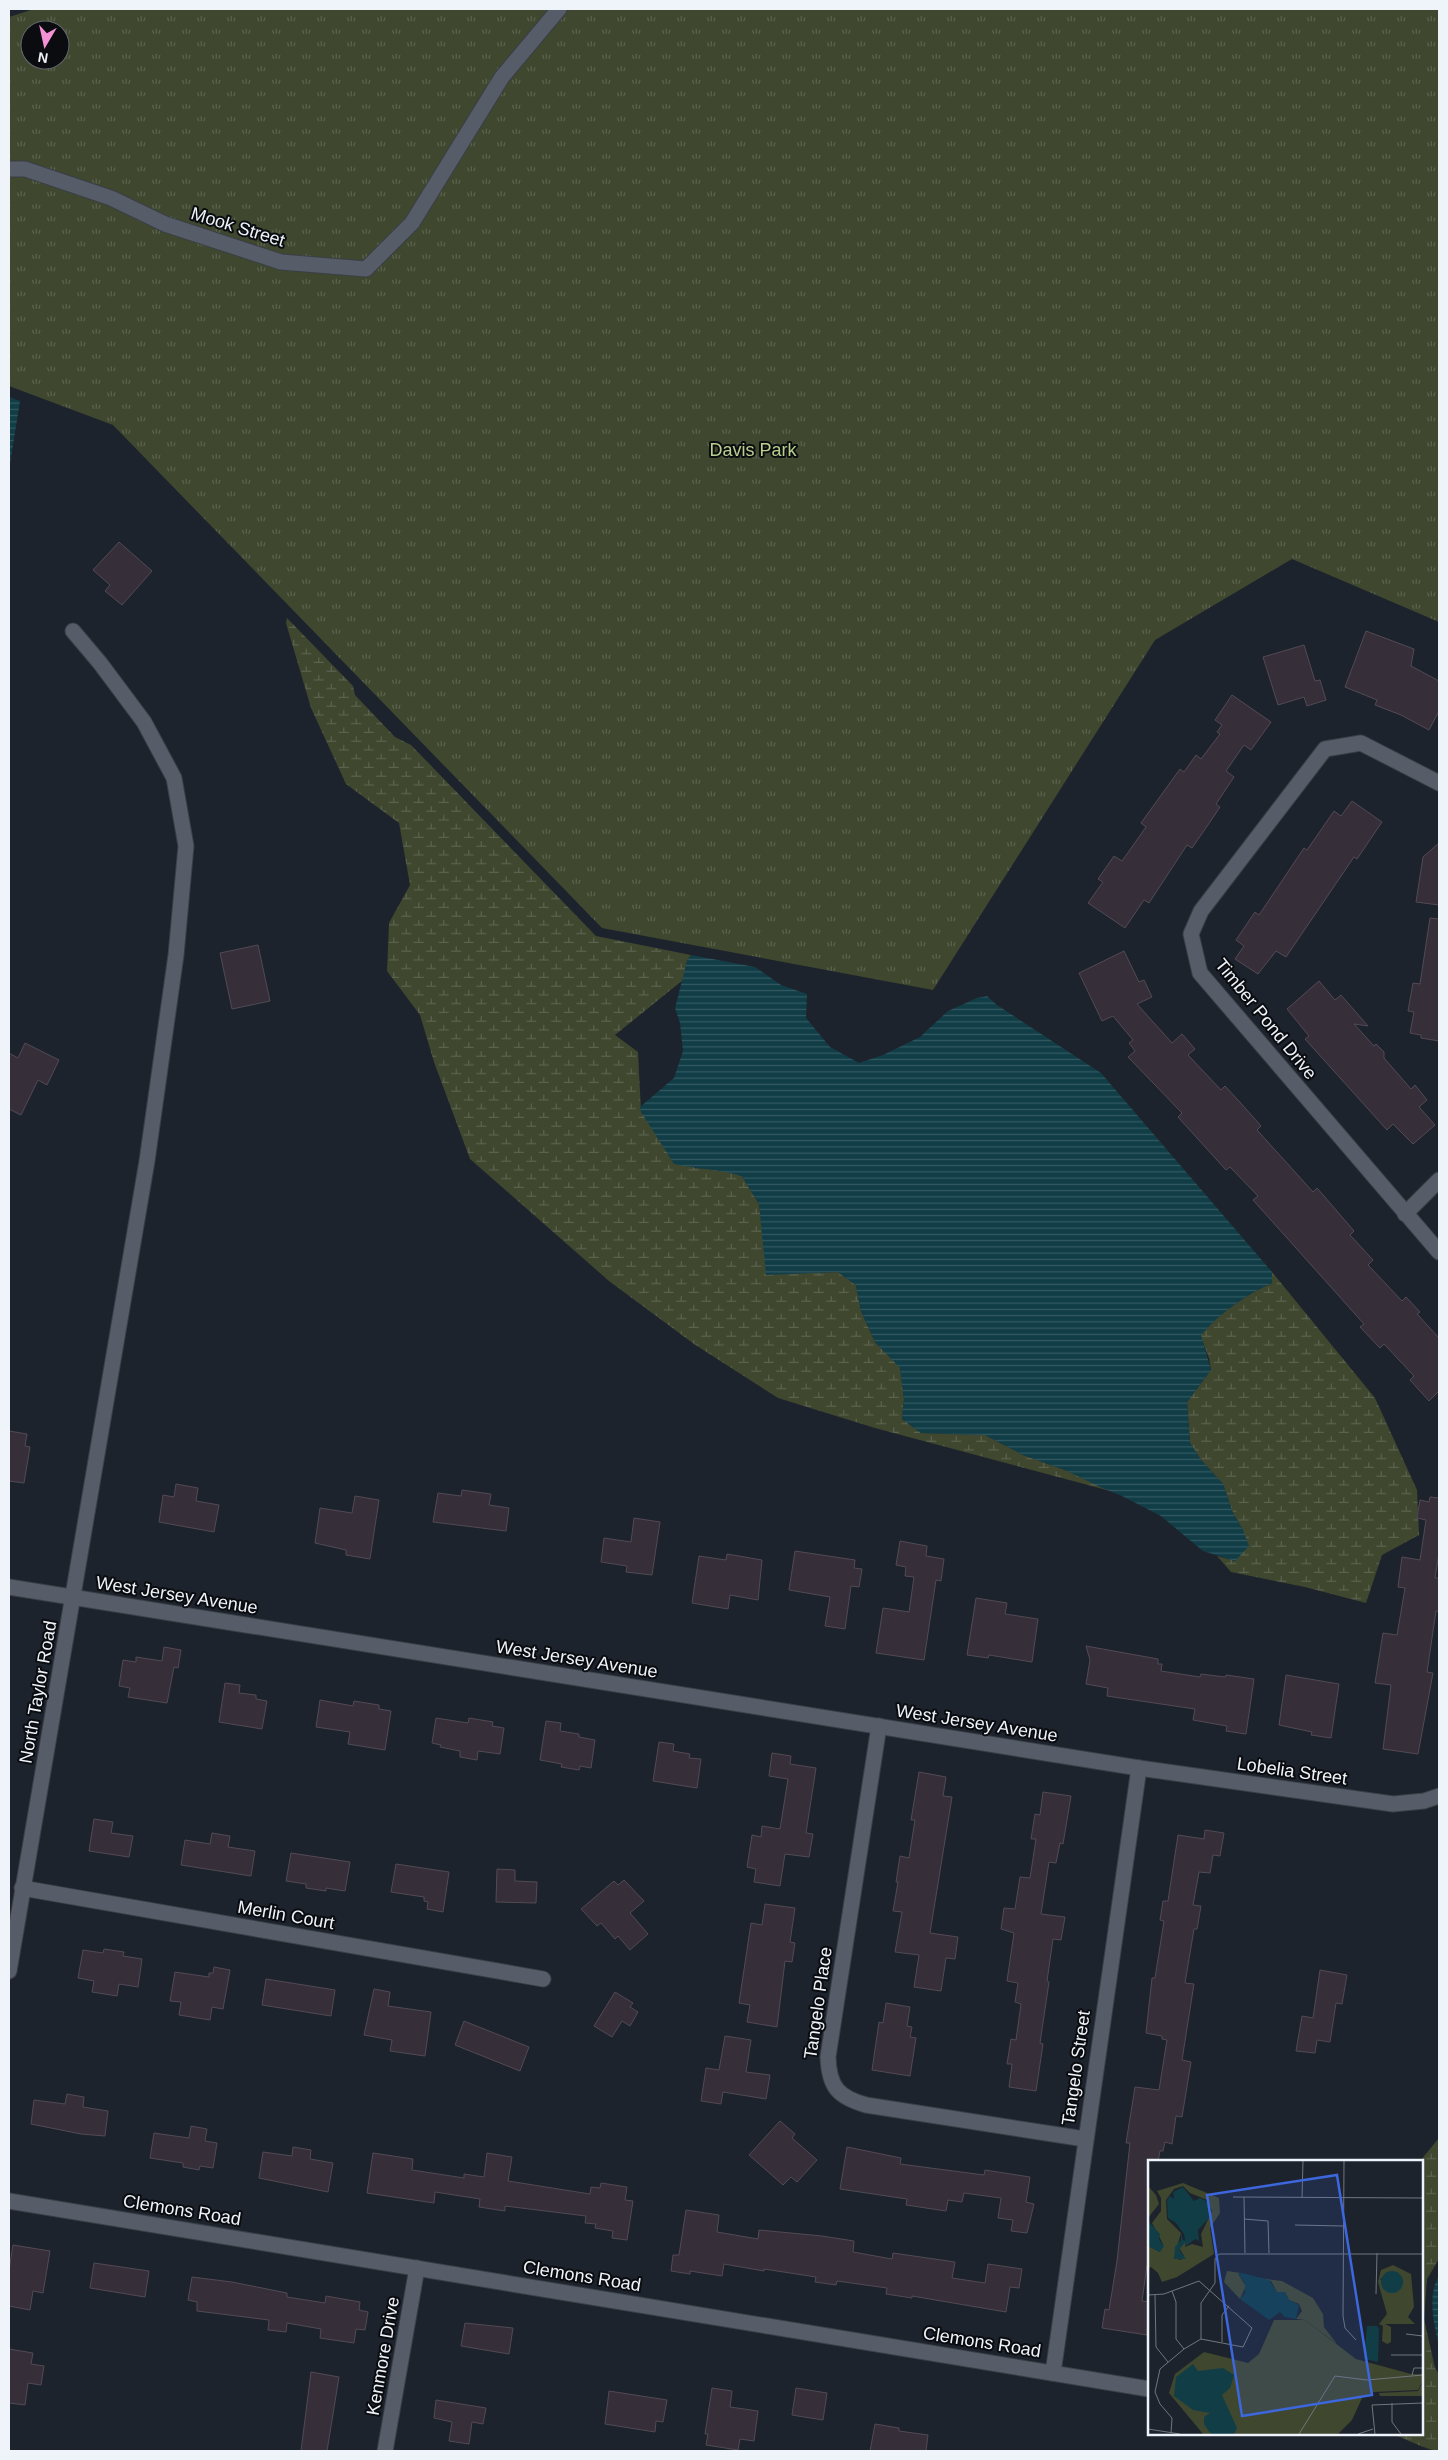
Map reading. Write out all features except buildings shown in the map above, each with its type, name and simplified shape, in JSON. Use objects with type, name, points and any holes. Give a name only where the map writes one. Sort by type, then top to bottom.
[{"type":"street","name":"Mook Street","points":[[9,169],[24,170],[111,198],[165,224],[281,262],[366,269],[412,223],[502,77],[559,9]]},
{"type":"street","name":"North Taylor Road","points":[[9,1971],[147,1161],[176,955],[186,846],[174,778],[144,722],[100,663],[73,631]]},
{"type":"street","name":"Timber Pond Drive","points":[[1439,783],[1361,743],[1325,748],[1201,911],[1191,934],[1200,972],[1439,1252]]},
{"type":"street","points":[[1405,1214],[1439,1180]]},
{"type":"street","name":"West Jersey Avenue","points":[[9,1587],[1139,1768]]},
{"type":"street","name":"Tangelo Place","points":[[879,1726],[828,2057],[828,2075],[836,2090],[850,2100],[866,2105],[1085,2139]]},
{"type":"street","name":"Lobelia Street","points":[[1139,1768],[1393,1804],[1424,1801],[1439,1796]]},
{"type":"street","name":"Tangelo Street","points":[[1053,2373],[1139,1768]]},
{"type":"street","name":"Merlin Court","points":[[22,1888],[543,1979]]},
{"type":"street","name":"Clemons Road","points":[[9,2201],[1148,2389]]},
{"type":"street","name":"Kenmore Drive","points":[[385,2451],[417,2268]]},
{"type":"green space","name":"Davis Park","points":[[34,9],[1439,9],[1439,622],[1292,559],[1155,640],[933,990],[602,928],[113,425],[9,386],[9,17]]},
{"type":"green space","points":[[287,618],[353,686],[355,695],[395,737],[411,745],[596,936],[691,955],[687,961],[683,980],[615,1035],[638,1052],[641,1112],[695,1168],[719,1169],[742,1176],[759,1204],[763,1233],[808,1273],[838,1272],[856,1285],[861,1311],[875,1342],[900,1367],[904,1399],[902,1419],[921,1433],[985,1435],[1023,1455],[1065,1470],[1114,1492],[875,1428],[778,1398],[694,1344],[609,1281],[470,1159],[434,1062],[420,1015],[387,971],[389,923],[410,885],[399,823],[346,784],[311,708],[286,623]]},
{"type":"green space","points":[[1272,1272],[1375,1398],[1417,1490],[1419,1535],[1382,1555],[1366,1603],[1305,1587],[1231,1572],[1217,1556],[1235,1561],[1243,1530],[1233,1513],[1223,1484],[1201,1460],[1190,1443],[1187,1402],[1211,1370],[1209,1358],[1200,1335],[1233,1305],[1272,1283]]},
{"type":"green space","points":[[1439,2138],[1439,2259],[1427,2279],[1424,2319],[1435,2368],[1439,2374],[1439,2451],[1423,2447],[1394,2435],[1423,2435],[1423,2160],[1421,2160]]},
{"type":"water","points":[[9,397],[20,401],[9,470]]},
{"type":"water","points":[[691,955],[755,967],[781,985],[807,994],[806,1018],[830,1047],[859,1063],[883,1055],[920,1037],[948,1011],[977,998],[987,996],[997,1005],[1101,1073],[1272,1272],[1272,1283],[1234,1305],[1216,1319],[1201,1335],[1211,1370],[1187,1402],[1190,1443],[1201,1460],[1223,1484],[1233,1513],[1243,1530],[1249,1546],[1235,1561],[1203,1551],[1161,1516],[1122,1496],[1065,1470],[1023,1455],[985,1435],[921,1433],[902,1419],[904,1399],[900,1368],[875,1342],[861,1311],[856,1285],[838,1272],[766,1275],[759,1204],[742,1176],[674,1164],[641,1112],[640,1107],[674,1078],[683,1051],[680,1023],[675,1008],[687,961]]},
{"type":"water","points":[[1439,2276],[1439,2346],[1432,2301],[1435,2284]]}]
